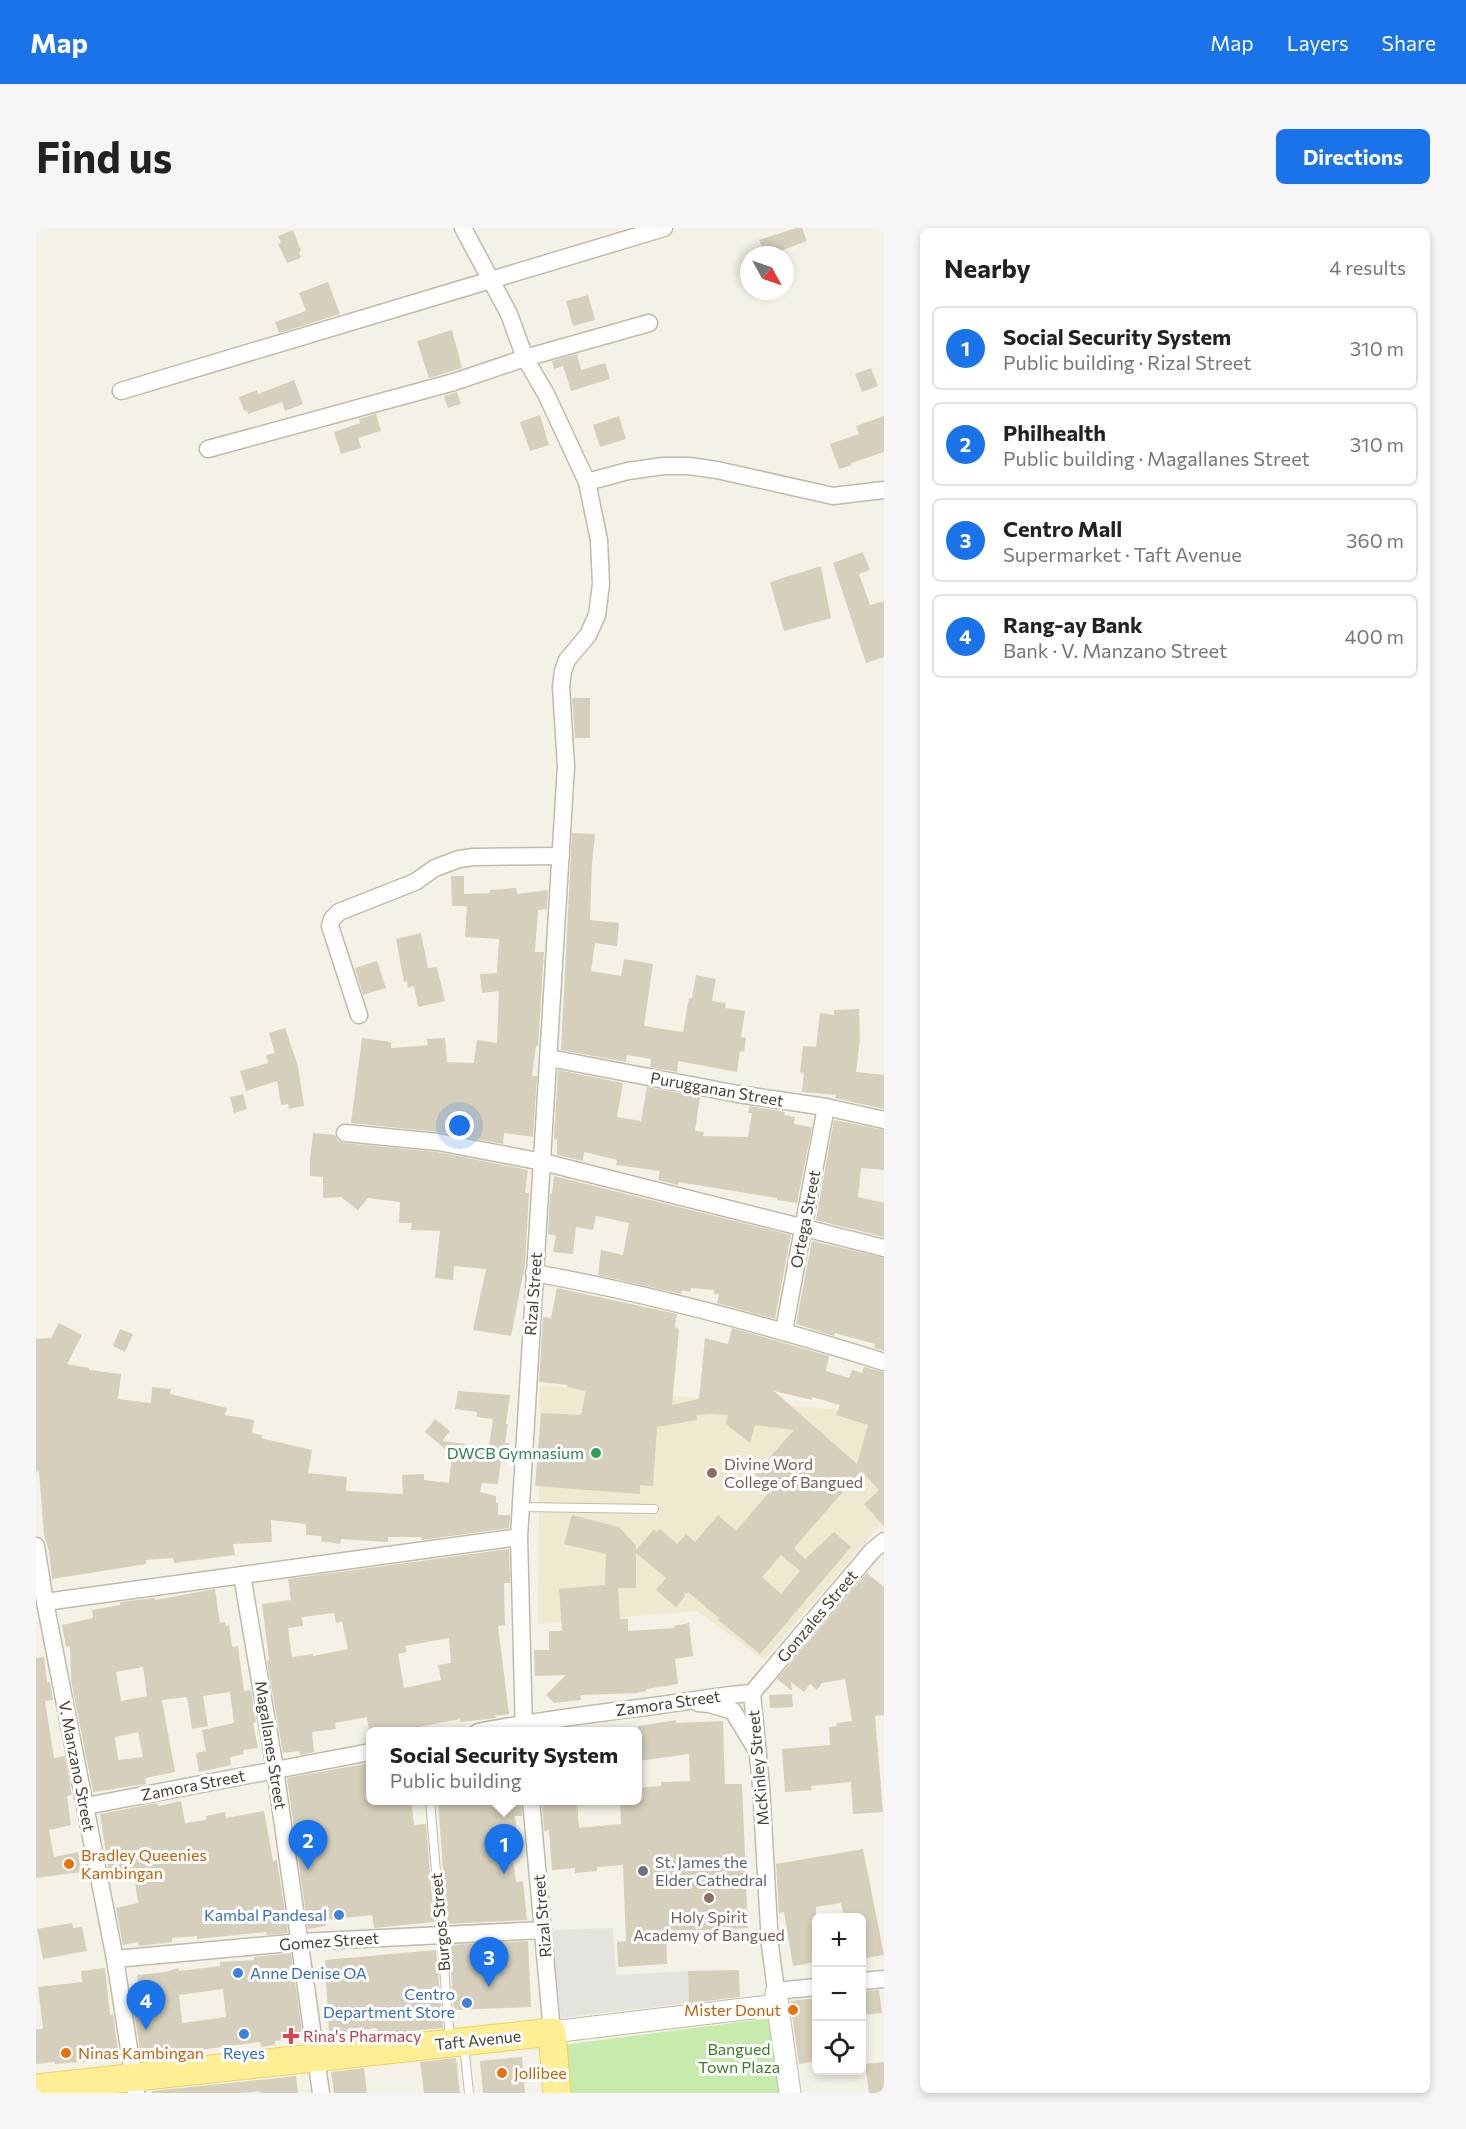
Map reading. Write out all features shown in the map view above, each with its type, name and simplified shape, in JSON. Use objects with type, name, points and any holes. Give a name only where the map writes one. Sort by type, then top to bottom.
[{"type":"main road","name":"Taft Avenue","points":[[36,2088],[134,2085],[315,2059],[552,2032]]},
{"type":"main road","points":[[552,2032],[557,2093]]},
{"type":"street","name":"Rizal Street","points":[[463,228],[509,314],[525,358],[546,394],[587,482],[599,540],[601,584],[593,627],[567,660],[561,687],[566,766],[520,1508],[524,1727]]},
{"type":"street","points":[[121,391],[664,228]]},
{"type":"street","points":[[208,448],[454,382],[525,358],[649,323]]},
{"type":"street","points":[[587,482],[628,471],[663,466],[689,466],[833,496],[884,490]]},
{"type":"street","points":[[359,1016],[330,926],[332,919],[339,912],[414,882],[435,868],[459,859],[474,856],[561,856]]},
{"type":"street","name":"Purugganan Street","points":[[549,1058],[738,1094],[826,1107],[884,1120]]},
{"type":"street","name":"Ortega Street","points":[[784,1330],[826,1107]]},
{"type":"street","points":[[345,1133],[438,1142],[543,1162],[884,1248]]},
{"type":"street","points":[[534,1273],[605,1286],[784,1330],[884,1362]]},
{"type":"street","points":[[45,1602],[519,1537]]},
{"type":"street","name":"Gonzales Street","points":[[752,1693],[872,1551],[884,1541]]},
{"type":"street","name":"V. Manzano Street","points":[[36,1546],[115,1959],[134,2085]]},
{"type":"street","name":"Magallanes Street","points":[[242,1575],[275,1769],[321,2093]]},
{"type":"street","name":"Zamora Street","points":[[524,1727],[728,1694],[752,1693]]},
{"type":"street","name":"McKinley Street","points":[[752,1693],[761,1786],[770,1945],[790,2093]]},
{"type":"street","points":[[688,1702],[709,1704],[733,1711],[756,1749]]},
{"type":"street","name":"Zamora Street","points":[[86,1806],[366,1753]]},
{"type":"street","name":"Rizal Street","points":[[531,1805],[552,2032]]},
{"type":"street","name":"Gomez Street","points":[[115,1959],[300,1942],[543,1930]]},
{"type":"street","points":[[866,1981],[884,1979]]},
{"type":"street","name":"Taft Avenue","points":[[552,2032],[777,1998],[812,1988]]},
{"type":"lane","points":[[520,1508],[654,1509]]},
{"type":"lane","name":"Burgos Street","points":[[430,1805],[441,1934],[457,2043],[469,2093]]},
{"type":"shaded area","name":"Divine Word College of Bangued","points":[[540,1385],[841,1410],[884,1421],[884,1524],[875,1531],[764,1660],[697,1611],[538,1624]]},
{"type":"shaded area","points":[[613,1928],[616,1975],[688,1971],[689,2003],[561,2018],[552,1930]]},
{"type":"green space","name":"Bangued Town Plaza","points":[[771,2018],[783,2093],[566,2093],[563,2045]]},
{"type":"building","points":[[802,228],[807,241],[794,246],[761,246],[759,240]]},
{"type":"building","points":[[293,230],[301,251],[299,252],[301,258],[287,263],[278,244],[281,243],[278,236]]},
{"type":"building","points":[[328,282],[340,314],[279,333],[275,322],[306,311],[299,293]]},
{"type":"building","points":[[588,295],[595,320],[573,326],[566,301]]},
{"type":"building","points":[[452,330],[462,368],[429,378],[417,341]]},
{"type":"building","points":[[577,354],[581,370],[605,363],[610,379],[571,391],[563,366],[554,369],[552,361]]},
{"type":"building","points":[[871,368],[878,386],[862,392],[855,374]]},
{"type":"building","points":[[294,380],[303,404],[285,411],[282,402],[248,414],[246,410],[244,411],[239,397],[257,390],[258,394]]},
{"type":"building","points":[[457,392],[461,404],[448,408],[444,396]]},
{"type":"building","points":[[376,414],[381,431],[358,438],[361,448],[341,454],[334,432],[360,423],[359,419]]},
{"type":"building","points":[[540,415],[549,445],[530,451],[520,422]]},
{"type":"building","points":[[619,416],[626,439],[600,447],[593,425]]},
{"type":"building","points":[[884,416],[884,452],[839,469],[830,444],[859,434],[856,426]]},
{"type":"building","points":[[863,552],[870,570],[859,574],[870,605],[884,601],[884,657],[866,663],[833,563]]},
{"type":"building","points":[[821,567],[831,618],[784,631],[770,582]]},
{"type":"building","points":[[572,698],[590,698],[590,738],[575,738]]},
{"type":"building","points":[[572,833],[595,834],[590,920],[619,923],[617,946],[595,943],[591,971],[621,976],[624,959],[653,964],[644,1026],[683,1032],[696,975],[716,979],[712,1001],[726,1003],[725,1008],[745,1011],[741,1037],[746,1038],[744,1052],[740,1051],[737,1072],[678,1061],[677,1072],[650,1067],[651,1059],[627,1055],[626,1062],[561,1050]]},
{"type":"building","points":[[451,876],[464,876],[464,894],[490,893],[490,890],[516,888],[517,894],[548,890],[547,909],[538,910],[535,952],[544,952],[538,1046],[536,1046],[532,1076],[537,1076],[533,1137],[504,1133],[503,1144],[439,1132],[351,1123],[362,1038],[391,1042],[391,1048],[428,1045],[427,1039],[445,1038],[447,1062],[474,1063],[477,1040],[497,1043],[499,991],[482,993],[480,974],[497,973],[499,939],[465,937],[467,906],[452,906]]},
{"type":"building","points":[[421,933],[428,968],[437,967],[445,1001],[418,1007],[414,986],[408,988],[407,981],[404,982],[396,939]]},
{"type":"building","points":[[377,961],[386,988],[363,995],[355,968]]},
{"type":"building","points":[[859,1009],[860,1039],[856,1072],[884,1075],[884,1109],[835,1098],[836,1095],[802,1092],[804,1073],[800,1072],[803,1046],[816,1047],[820,1013],[834,1015],[834,1010]]},
{"type":"building","points":[[285,1028],[298,1066],[304,1106],[289,1109],[288,1104],[281,1105],[277,1081],[246,1091],[240,1071],[268,1063],[266,1055],[275,1053],[269,1033]]},
{"type":"building","points":[[558,1070],[623,1083],[617,1117],[641,1121],[647,1087],[700,1097],[695,1131],[704,1132],[703,1136],[748,1137],[752,1113],[748,1113],[750,1106],[785,1112],[784,1115],[795,1117],[794,1124],[812,1127],[797,1203],[678,1182],[678,1185],[658,1180],[660,1171],[616,1165],[617,1160],[584,1152],[583,1161],[557,1155],[557,1140],[554,1139]]},
{"type":"building","points":[[243,1094],[247,1109],[234,1113],[230,1097]]},
{"type":"building","points":[[834,1120],[884,1130],[884,1170],[861,1168],[858,1197],[884,1203],[884,1237],[816,1220]]},
{"type":"building","points":[[313,1133],[335,1135],[338,1141],[344,1143],[437,1152],[528,1170],[525,1193],[529,1193],[525,1264],[511,1336],[473,1330],[486,1269],[454,1266],[453,1280],[435,1278],[440,1231],[411,1230],[412,1223],[399,1223],[400,1202],[368,1198],[358,1210],[341,1197],[323,1198],[323,1177],[310,1176]]},
{"type":"building","points":[[554,1176],[791,1235],[775,1319],[717,1303],[719,1294],[714,1294],[714,1290],[691,1288],[690,1292],[682,1290],[681,1294],[598,1275],[601,1250],[623,1255],[629,1223],[596,1216],[593,1230],[576,1227],[573,1254],[553,1252],[556,1236],[548,1234],[550,1194],[552,1194]]},
{"type":"building","points":[[812,1241],[884,1258],[884,1351],[874,1348],[875,1344],[835,1333],[834,1336],[796,1324]]},
{"type":"building","points":[[557,1288],[677,1314],[675,1327],[679,1329],[672,1405],[699,1399],[705,1338],[728,1344],[732,1328],[829,1356],[826,1371],[849,1378],[852,1370],[862,1373],[864,1367],[884,1372],[884,1526],[864,1504],[879,1490],[861,1471],[794,1548],[805,1559],[834,1532],[851,1547],[760,1654],[688,1592],[687,1594],[684,1592],[685,1596],[676,1607],[656,1590],[666,1578],[636,1553],[636,1588],[618,1588],[620,1619],[628,1619],[628,1631],[675,1628],[674,1626],[689,1623],[693,1656],[675,1659],[678,1684],[646,1689],[646,1691],[636,1693],[581,1695],[581,1700],[554,1703],[546,1695],[566,1675],[535,1676],[534,1650],[549,1650],[549,1631],[562,1631],[559,1589],[605,1585],[606,1554],[564,1544],[572,1515],[619,1527],[636,1545],[636,1550],[654,1529],[657,1532],[660,1529],[677,1544],[686,1534],[695,1542],[718,1515],[736,1531],[772,1489],[755,1474],[794,1430],[755,1425],[750,1443],[726,1424],[728,1415],[696,1415],[697,1420],[657,1427],[653,1486],[640,1485],[640,1494],[535,1486],[541,1413],[581,1415],[586,1391],[567,1387],[568,1385],[539,1382],[543,1317],[551,1318]],"holes":[[[774,1391],[812,1400],[812,1397],[840,1405],[836,1415],[868,1425],[857,1464]],[[781,1555],[800,1571],[781,1594],[762,1577]]]},
{"type":"building","points":[[59,1323],[82,1335],[67,1364],[89,1368],[89,1370],[121,1374],[118,1399],[151,1403],[152,1387],[171,1389],[170,1394],[227,1408],[225,1415],[254,1420],[252,1433],[262,1435],[261,1438],[312,1450],[308,1473],[347,1477],[346,1491],[403,1494],[402,1475],[424,1474],[424,1480],[449,1483],[452,1455],[425,1432],[435,1419],[450,1431],[442,1441],[466,1444],[473,1449],[473,1445],[489,1447],[493,1419],[477,1417],[477,1412],[455,1409],[458,1391],[510,1395],[505,1443],[509,1443],[507,1461],[501,1460],[498,1484],[482,1483],[480,1492],[496,1496],[498,1515],[510,1515],[509,1528],[422,1540],[421,1537],[388,1537],[388,1542],[341,1539],[340,1544],[321,1541],[322,1536],[306,1535],[306,1524],[271,1520],[272,1542],[233,1544],[235,1555],[174,1563],[173,1558],[146,1560],[146,1564],[52,1579],[49,1551],[44,1535],[39,1471],[36,1472],[36,1339],[51,1338]]},
{"type":"building","points":[[120,1329],[133,1334],[125,1352],[113,1346]]},
{"type":"building","points":[[509,1549],[510,1583],[504,1583],[505,1625],[498,1626],[509,1714],[495,1716],[496,1718],[460,1722],[460,1719],[419,1727],[368,1727],[367,1717],[335,1723],[336,1729],[312,1732],[314,1752],[300,1755],[299,1751],[283,1753],[267,1661],[269,1660],[262,1604],[291,1600],[288,1579]],"holes":[[[334,1613],[336,1623],[342,1622],[348,1649],[313,1656],[313,1654],[292,1657],[288,1628],[303,1626],[302,1617]],[[449,1638],[451,1663],[438,1665],[441,1680],[404,1688],[398,1654],[407,1652],[405,1646]]]},
{"type":"building","points":[[867,1573],[884,1587],[884,1715],[875,1716],[883,1812],[853,1814],[851,1782],[811,1786],[812,1790],[785,1792],[782,1749],[830,1745],[829,1727],[837,1726],[836,1723],[852,1721],[845,1679],[822,1683],[817,1690],[810,1684],[804,1692],[791,1682],[792,1691],[777,1679]]},
{"type":"building","points":[[215,1589],[220,1623],[225,1622],[226,1626],[229,1625],[232,1647],[238,1646],[244,1691],[251,1690],[256,1722],[253,1723],[258,1748],[243,1750],[244,1754],[230,1757],[231,1765],[199,1772],[196,1753],[206,1751],[202,1730],[234,1723],[230,1692],[203,1696],[208,1726],[192,1729],[187,1697],[162,1700],[175,1772],[145,1778],[146,1784],[93,1792],[71,1680],[70,1646],[66,1647],[62,1625],[93,1618],[92,1610],[120,1605],[120,1602],[155,1598],[155,1600]],"holes":[[[143,1667],[147,1696],[121,1701],[116,1672]],[[138,1732],[143,1757],[118,1760],[115,1737]]]},
{"type":"building","points":[[44,1657],[47,1682],[50,1682],[53,1700],[45,1701],[54,1758],[65,1756],[72,1795],[67,1796],[71,1825],[49,1830],[54,1857],[78,1852],[82,1872],[36,1878],[36,1658]]},
{"type":"building","points":[[792,1694],[793,1707],[770,1708],[769,1695]]},
{"type":"building","points":[[676,1720],[676,1723],[723,1721],[725,1784],[742,1784],[748,1928],[666,1932],[667,1964],[618,1967],[617,1942],[626,1941],[623,1865],[597,1867],[597,1871],[575,1873],[575,1868],[552,1870],[549,1830],[544,1831],[542,1805],[577,1805],[579,1828],[621,1824],[620,1805],[642,1805],[642,1788],[661,1786],[661,1782],[690,1781],[689,1754],[642,1760],[642,1727],[638,1726]]},
{"type":"building","points":[[366,1764],[366,1805],[412,1805],[414,1825],[426,1824],[434,1922],[374,1928],[372,1915],[325,1920],[326,1926],[308,1929],[287,1778]]},
{"type":"building","points":[[181,1801],[185,1823],[206,1820],[206,1816],[225,1812],[226,1818],[264,1811],[273,1861],[277,1860],[288,1933],[267,1935],[266,1932],[197,1939],[197,1936],[172,1938],[172,1942],[139,1946],[138,1942],[123,1945],[116,1908],[138,1903],[134,1876],[110,1880],[100,1814],[157,1803],[158,1806]]},
{"type":"building","points":[[438,1805],[521,1805],[522,1816],[515,1816],[519,1854],[512,1854],[516,1882],[523,1881],[527,1920],[447,1924]]},
{"type":"building","points":[[863,1849],[884,1955],[866,1958],[866,1913],[843,1913],[841,1903],[816,1907],[816,1913],[812,1913],[812,1963],[793,1966],[784,1912],[779,1913],[776,1864]]},
{"type":"building","points":[[72,1923],[73,1928],[82,1927],[87,1951],[43,1959],[37,1929]]},
{"type":"building","points":[[528,1941],[531,2007],[454,2010],[449,1945]]},
{"type":"building","points":[[436,1950],[443,2028],[378,2034],[377,2028],[329,2034],[325,1960]]},
{"type":"building","points":[[291,1953],[303,2038],[275,2041],[275,2045],[261,2047],[260,2042],[162,2055],[161,2047],[140,2050],[134,2012],[138,2012],[136,1998],[140,1997],[137,1975],[166,1972],[178,1968],[179,1971],[220,1966],[220,1962],[254,1960],[254,1957]],"holes":[[[223,1989],[226,2017],[182,2023],[179,1995]]]},
{"type":"building","points":[[105,1968],[110,2015],[113,2014],[119,2059],[36,2064],[36,2029],[43,2029],[38,1987],[82,1982],[81,1971]]},
{"type":"building","points":[[739,1970],[740,1997],[689,2003],[688,1971]]},
{"type":"building","points":[[879,1990],[882,2013],[866,2015],[866,1991]]},
{"type":"building","points":[[812,1998],[812,2062],[799,2064],[790,2001]]},
{"type":"building","name":"Jollibee","points":[[522,2057],[525,2093],[483,2093],[480,2061]]},
{"type":"building","points":[[456,2058],[460,2093],[424,2093],[420,2062]]},
{"type":"building","points":[[884,2062],[884,2093],[869,2093],[866,2064]]},
{"type":"building","points":[[364,2068],[367,2093],[334,2093],[331,2072]]},
{"type":"building","points":[[296,2076],[298,2093],[260,2093],[259,2091],[152,2093],[152,2091]]},
{"type":"place","name":"DWCB Gymnasium","points":[[596,1453]]},
{"type":"place","name":"Divine Word College of Bangued","points":[[712,1473]]},
{"type":"place","name":"Bradley Queenies Kambingan","points":[[69,1864]]},
{"type":"place","name":"Philhealth","points":[[308,1870]]},
{"type":"place","name":"St. James the Elder Cathedral","points":[[643,1871]]},
{"type":"place","name":"Social Security System","points":[[504,1874]]},
{"type":"place","name":"Holy Spirit Academy of Bangued","points":[[709,1898]]},
{"type":"place","name":"Kambal Pandesal","points":[[339,1915]]},
{"type":"place","name":"Anne Denise OA","points":[[238,1973]]},
{"type":"place","name":"Centro Mall","points":[[489,1987]]},
{"type":"place","name":"Centro Department Store","points":[[467,2003]]},
{"type":"place","name":"Mister Donut","points":[[793,2010]]},
{"type":"place","name":"Rang-ay Bank","points":[[146,2030]]},
{"type":"place","name":"Reyes","points":[[244,2034]]},
{"type":"place","name":"Rina's Pharmacy","points":[[291,2036]]},
{"type":"place","name":"Ninas Kambingan","points":[[66,2053]]},
{"type":"place","name":"Jollibee","points":[[502,2073]]}]
